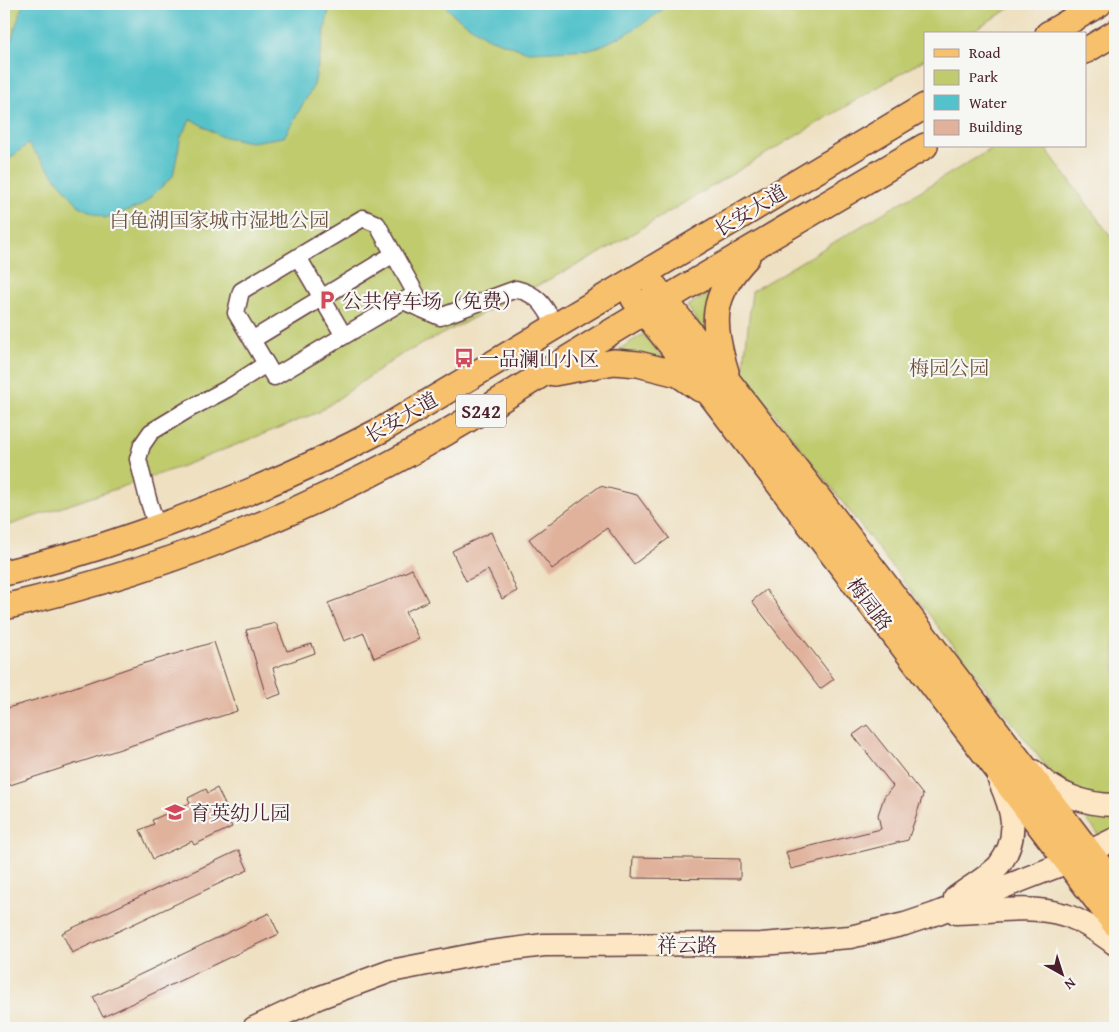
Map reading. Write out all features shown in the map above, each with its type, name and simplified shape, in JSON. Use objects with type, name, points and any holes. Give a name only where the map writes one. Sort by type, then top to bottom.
[{"type":"main road","points":[[1051,32],[1099,4]]},
{"type":"main road","points":[[1086,50],[1115,33]]},
{"type":"main road","name":"长安大道","points":[[4,573],[83,552],[157,527],[234,498],[326,458],[383,429],[924,107]]},
{"type":"main road","name":"长安大道","points":[[4,607],[132,571],[200,548],[278,517],[343,488],[413,451],[924,147]]},
{"type":"main road","points":[[542,375],[614,362],[638,364],[678,374],[721,391],[718,340],[715,324],[717,307],[727,282],[740,264],[759,244]]},
{"type":"main road","name":"梅园路","points":[[634,279],[721,391],[868,562],[999,753],[1079,857],[1115,924]]},
{"type":"main road","points":[[999,753],[1062,793],[1079,800],[1115,804]]},
{"type":"main road","points":[[935,914],[998,866],[1007,852],[1012,837],[1012,820],[999,753]]},
{"type":"main road","name":"祥云路","points":[[254,1028],[318,998],[367,979],[415,966],[483,953],[544,945],[761,944],[850,937],[935,914],[1079,857],[1115,839]]},
{"type":"main road","name":"梅园路","points":[[1079,857],[1115,886]]},
{"type":"main road","points":[[935,914],[1031,909],[1065,915],[1094,928],[1115,944]]},
{"type":"street","points":[[363,218],[377,224],[416,294],[274,377],[236,312],[241,290],[298,257],[363,218]]},
{"type":"street","points":[[252,340],[394,254]]},
{"type":"street","points":[[298,257],[344,336]]},
{"type":"street","points":[[403,301],[440,317],[516,289],[541,300],[556,326]]},
{"type":"street","points":[[157,527],[138,459],[142,444],[151,432],[188,409],[227,389],[266,364]]},
{"type":"green space","name":"白龟湖国家城市湿地公园","points":[[4,4],[1017,4],[970,32],[924,32],[924,60],[595,256],[399,356],[319,412],[180,467],[4,527]]},
{"type":"green space","name":"梅园公园","points":[[993,148],[1045,148],[1115,242],[1115,856],[743,373],[752,291]]},
{"type":"green space","points":[[717,289],[709,338],[687,306]]},
{"type":"green space","points":[[643,334],[665,361],[612,354]]},
{"type":"water","points":[[23,4],[330,4],[314,85],[284,137],[251,142],[220,136],[191,119],[181,136],[173,176],[141,206],[105,218],[80,207],[28,144],[4,163],[4,62]]},
{"type":"water","points":[[443,4],[667,4],[660,12],[628,33],[594,49],[528,52],[486,37],[454,15]]},
{"type":"building","points":[[600,486],[637,495],[669,538],[634,564],[607,528],[552,569],[529,539]]},
{"type":"building","points":[[491,532],[517,591],[502,599],[488,570],[466,581],[452,551]]},
{"type":"building","points":[[412,569],[428,601],[405,612],[419,639],[374,658],[364,633],[344,641],[328,603],[384,582]]},
{"type":"building","points":[[766,590],[834,679],[820,689],[752,601]]},
{"type":"building","points":[[276,623],[287,651],[312,644],[315,653],[273,668],[281,694],[267,699],[246,630]]},
{"type":"building","points":[[214,642],[237,711],[4,787],[4,709]]},
{"type":"building","points":[[867,725],[923,795],[908,840],[791,869],[786,852],[881,829],[878,815],[884,797],[893,786],[853,735]]},
{"type":"building","points":[[217,788],[228,811],[225,812],[232,827],[194,845],[192,841],[153,859],[140,830],[154,824],[152,820],[190,803],[188,798],[206,789],[208,793]]},
{"type":"building","points":[[239,850],[248,870],[72,953],[62,933]]},
{"type":"building","points":[[633,857],[740,859],[740,879],[632,878]]},
{"type":"building","points":[[269,913],[279,934],[103,1017],[93,997]]},
{"type":"place","name":"公共停车场（免费）","points":[[327,300]]},
{"type":"place","name":"一品澜山小区","points":[[464,358]]},
{"type":"place","name":"育英幼儿园","points":[[175,812]]}]
